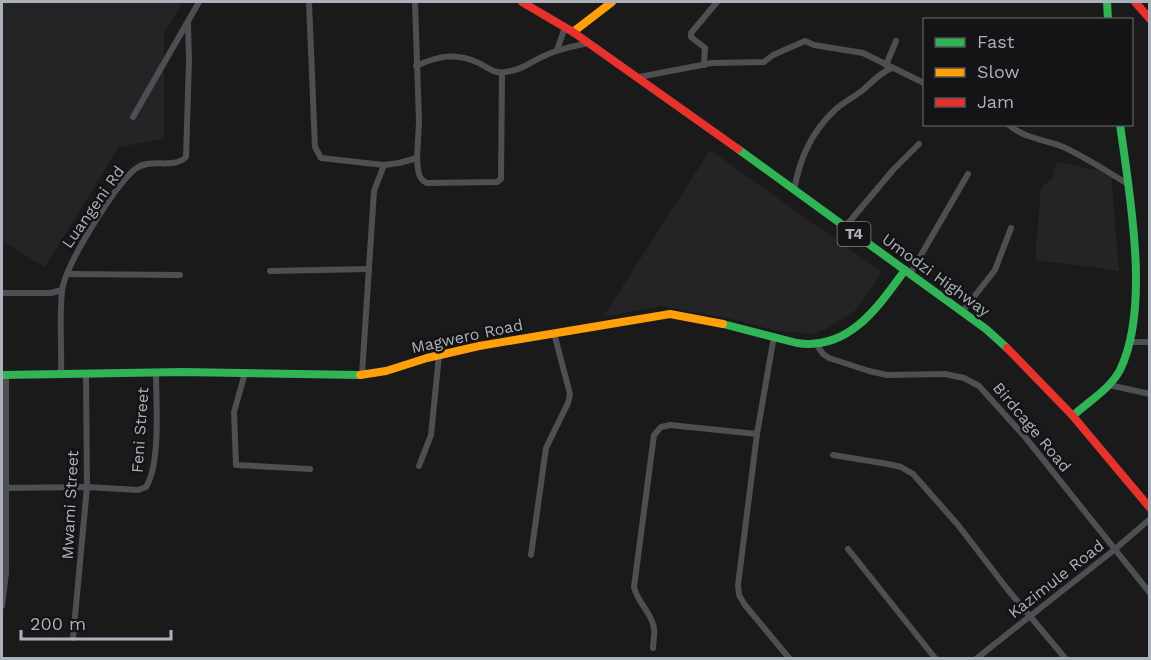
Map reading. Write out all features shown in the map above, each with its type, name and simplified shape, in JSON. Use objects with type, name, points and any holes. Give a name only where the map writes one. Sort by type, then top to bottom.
[{"type":"main road","name":"Umodzi Highway","points":[[522,2],[590,43],[639,77],[962,312],[1012,352],[1074,414],[1149,508]]},
{"type":"main road","points":[[569,30],[612,2]]},
{"type":"main road","points":[[1107,2],[1108,18]]},
{"type":"main road","points":[[1135,2],[1149,19]]},
{"type":"main road","points":[[1074,414],[1119,373],[1132,342],[1135,282],[1128,184],[1120,126]]},
{"type":"main road","name":"Magwero Road","points":[[4,375],[156,372],[362,375],[386,371],[439,355],[670,314],[774,336],[799,344],[817,345],[840,338],[860,325],[907,272]]},
{"type":"street","points":[[133,117],[200,2]]},
{"type":"street","points":[[309,2],[315,147],[318,154],[321,158],[384,165],[417,158]]},
{"type":"street","points":[[415,2],[419,122],[417,158],[419,177],[422,181],[427,183],[498,182],[501,179],[501,73]]},
{"type":"street","points":[[704,65],[705,48],[691,36],[691,33],[717,2]]},
{"type":"street","name":"Luangeni Rd","points":[[61,374],[62,290],[75,256],[133,171],[146,163],[178,162],[186,157],[188,23]]},
{"type":"street","points":[[556,50],[569,30]]},
{"type":"street","points":[[639,77],[727,61],[764,62],[773,55],[805,40],[814,45],[863,53],[923,83]]},
{"type":"street","points":[[794,191],[798,165],[805,149],[836,110],[889,66],[896,42]]},
{"type":"street","points":[[416,66],[436,57],[457,56],[501,73],[528,66],[556,50],[590,43]]},
{"type":"street","points":[[1011,126],[1021,134],[1060,146],[1128,184]]},
{"type":"street","points":[[845,227],[893,170],[919,144]]},
{"type":"street","points":[[362,375],[374,191],[384,165]]},
{"type":"street","points":[[907,272],[968,174]]},
{"type":"street","points":[[962,312],[995,270],[1011,228]]},
{"type":"street","points":[[270,271],[369,268]]},
{"type":"street","points":[[67,274],[180,275]]},
{"type":"street","points":[[2,293],[51,293],[62,290]]},
{"type":"street","points":[[531,555],[546,448],[568,403],[570,394],[569,385],[561,367],[554,333]]},
{"type":"street","points":[[774,336],[757,434],[738,585],[739,595],[745,605],[789,658]]},
{"type":"street","points":[[1132,342],[1149,342]]},
{"type":"street","name":"Birdcage Road","points":[[817,345],[829,358],[869,371],[887,375],[945,374],[964,378],[979,386],[1025,437],[1149,593]]},
{"type":"street","points":[[419,466],[428,448],[431,435],[439,355]]},
{"type":"street","name":"Feni Street","points":[[4,488],[87,487],[138,490],[144,488],[148,484],[155,458],[156,372]]},
{"type":"street","name":"Mwami Street","points":[[74,638],[87,487],[86,373]]},
{"type":"street","points":[[245,373],[234,412],[235,463],[238,466],[310,469]]},
{"type":"street","points":[[2,606],[6,573],[4,375]]},
{"type":"street","points":[[1108,384],[1149,393]]},
{"type":"street","points":[[653,648],[653,622],[635,593],[634,587],[654,435],[661,428],[670,425],[757,434]]},
{"type":"street","points":[[833,455],[901,467],[913,474],[958,525],[1065,658]]},
{"type":"street","name":"Kazimule Road","points":[[977,658],[1114,550],[1149,519]]},
{"type":"street","points":[[848,549],[935,658]]},
{"type":"shaded area","points":[[2,2],[182,2],[164,34],[164,139],[119,147],[45,267],[2,241]]},
{"type":"shaded area","points":[[710,150],[882,272],[856,310],[828,328],[813,334],[777,331],[731,319],[660,306],[603,317]]},
{"type":"shaded area","points":[[1056,162],[1111,173],[1119,271],[1035,260],[1041,187],[1053,178]]},
{"type":"traffic: fast","points":[[1107,2],[1108,18]]},
{"type":"traffic: fast","points":[[1074,415],[1116,377],[1129,344],[1134,315],[1135,249],[1120,126]]},
{"type":"traffic: fast","points":[[738,149],[986,329],[1007,348]]},
{"type":"traffic: fast","points":[[723,324],[797,343],[815,344],[832,340],[847,333],[873,311],[905,270]]},
{"type":"traffic: fast","points":[[2,375],[183,372],[360,375]]},
{"type":"traffic: slow","points":[[573,32],[612,2]]},
{"type":"traffic: slow","points":[[360,375],[386,371],[427,358],[479,346],[670,314],[723,324]]},
{"type":"traffic: jam","points":[[522,2],[573,32],[738,149]]},
{"type":"traffic: jam","points":[[1135,2],[1150,19]]},
{"type":"traffic: jam","points":[[1007,348],[1072,415],[1150,508]]}]
